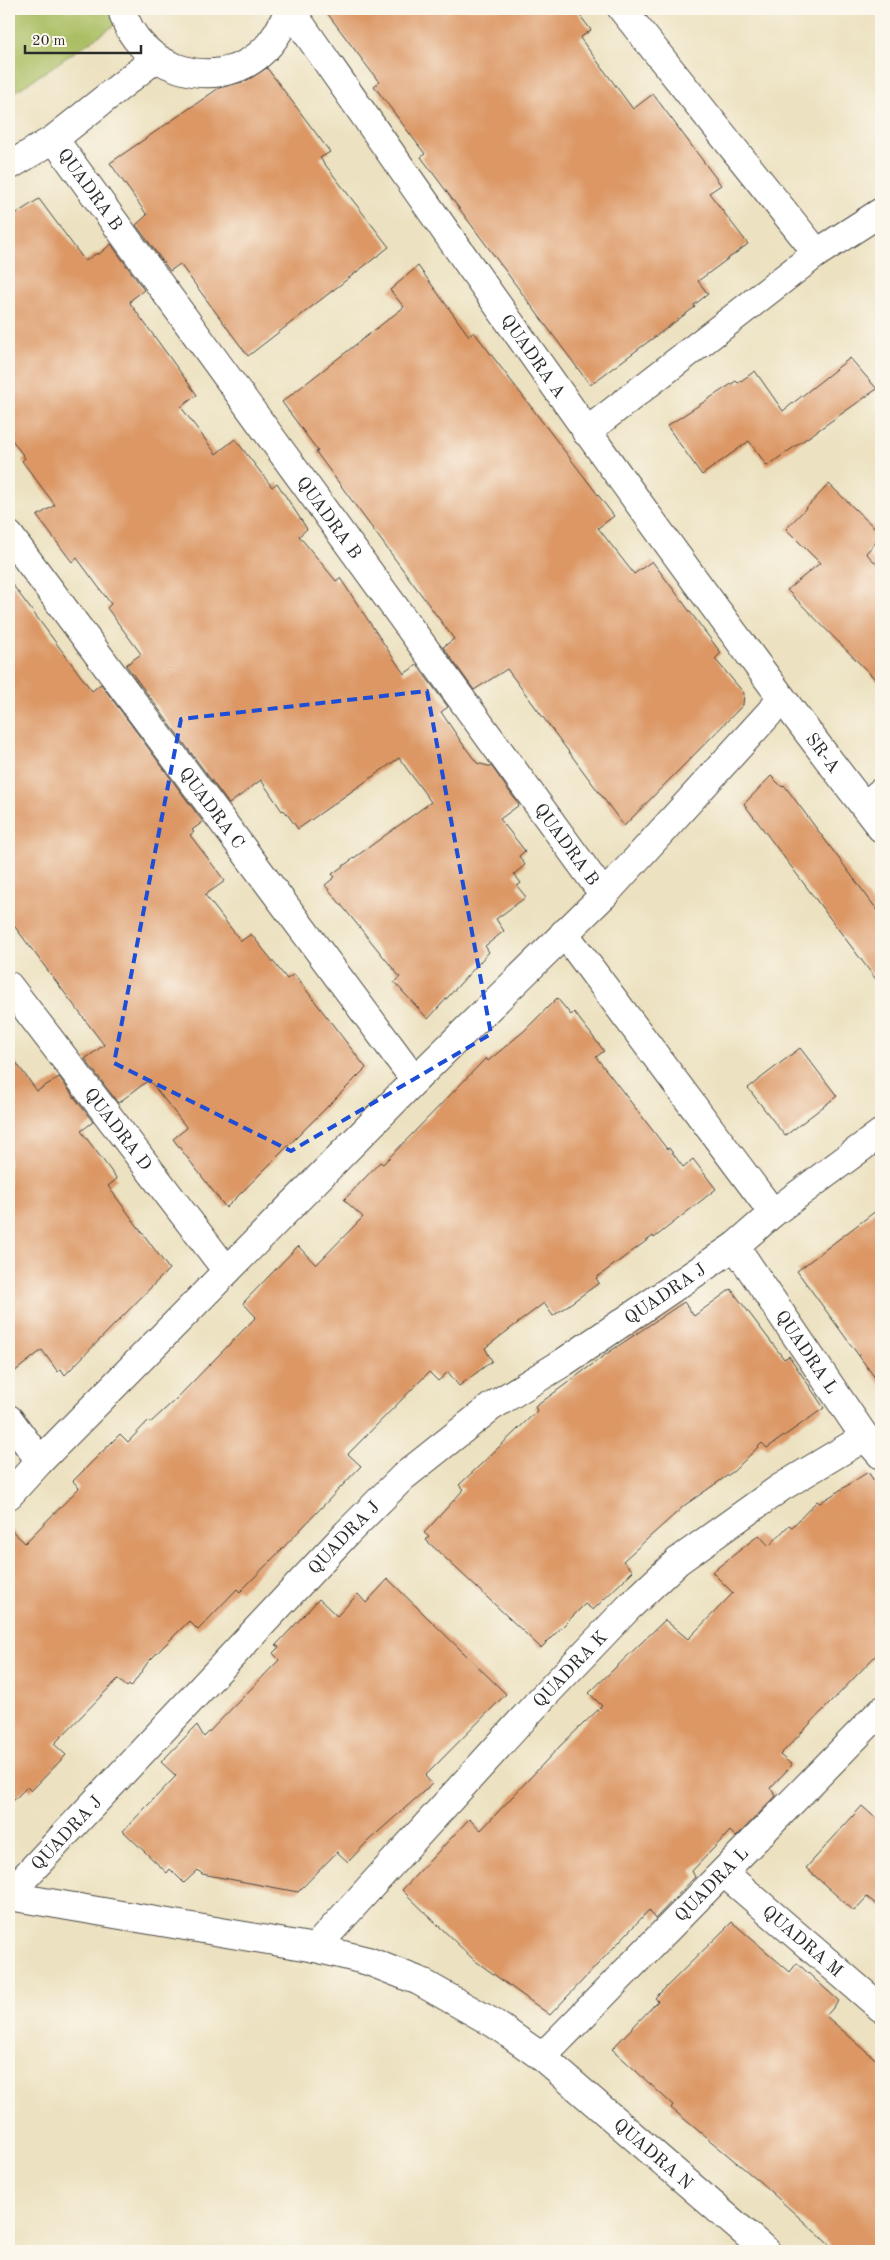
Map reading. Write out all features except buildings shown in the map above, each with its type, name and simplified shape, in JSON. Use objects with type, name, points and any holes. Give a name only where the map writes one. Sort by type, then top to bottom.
[{"type":"street","points":[[122,9],[125,20],[137,41],[156,58],[181,70],[208,74],[236,68],[260,54],[279,34],[289,9]]},
{"type":"street","name":"QUADRA A","points":[[289,9],[586,432],[782,699]]},
{"type":"street","points":[[622,9],[817,253]]},
{"type":"street","points":[[9,166],[54,139],[156,58]]},
{"type":"street","name":"QUADRA B","points":[[54,139],[604,895]]},
{"type":"street","points":[[586,432],[817,253],[881,212]]},
{"type":"street","name":"QUADRA C","points":[[9,535],[414,1080]]},
{"type":"street","points":[[9,1496],[40,1461],[414,1080],[604,895],[782,699]]},
{"type":"street","name":"SR-A","points":[[782,699],[873,799],[881,828]]},
{"type":"street","points":[[564,933],[773,1213]]},
{"type":"street","name":"QUADRA D","points":[[9,986],[227,1271]]},
{"type":"street","name":"QUADRA J","points":[[9,1895],[346,1533],[403,1477],[491,1407],[564,1362],[735,1246],[773,1213],[881,1133]]},
{"type":"street","name":"QUADRA L","points":[[735,1246],[873,1446]]},
{"type":"street","points":[[9,1419],[40,1461]]},
{"type":"street","name":"QUADRA K","points":[[315,1948],[542,1698],[629,1608],[678,1561],[716,1531],[780,1488],[873,1446]]},
{"type":"street","name":"QUADRA L","points":[[542,2057],[881,1711]]},
{"type":"street","name":"QUADRA M","points":[[724,1873],[881,2008]]},
{"type":"street","name":"QUADRA N","points":[[9,1895],[315,1948],[368,1961],[419,1981],[495,2024],[542,2057],[766,2251]]},
{"type":"highlighted area","points":[[427,691],[491,1034],[291,1151],[114,1063],[181,719]]},
{"type":"green space","points":[[9,9],[117,9],[115,25],[9,96]]}]
